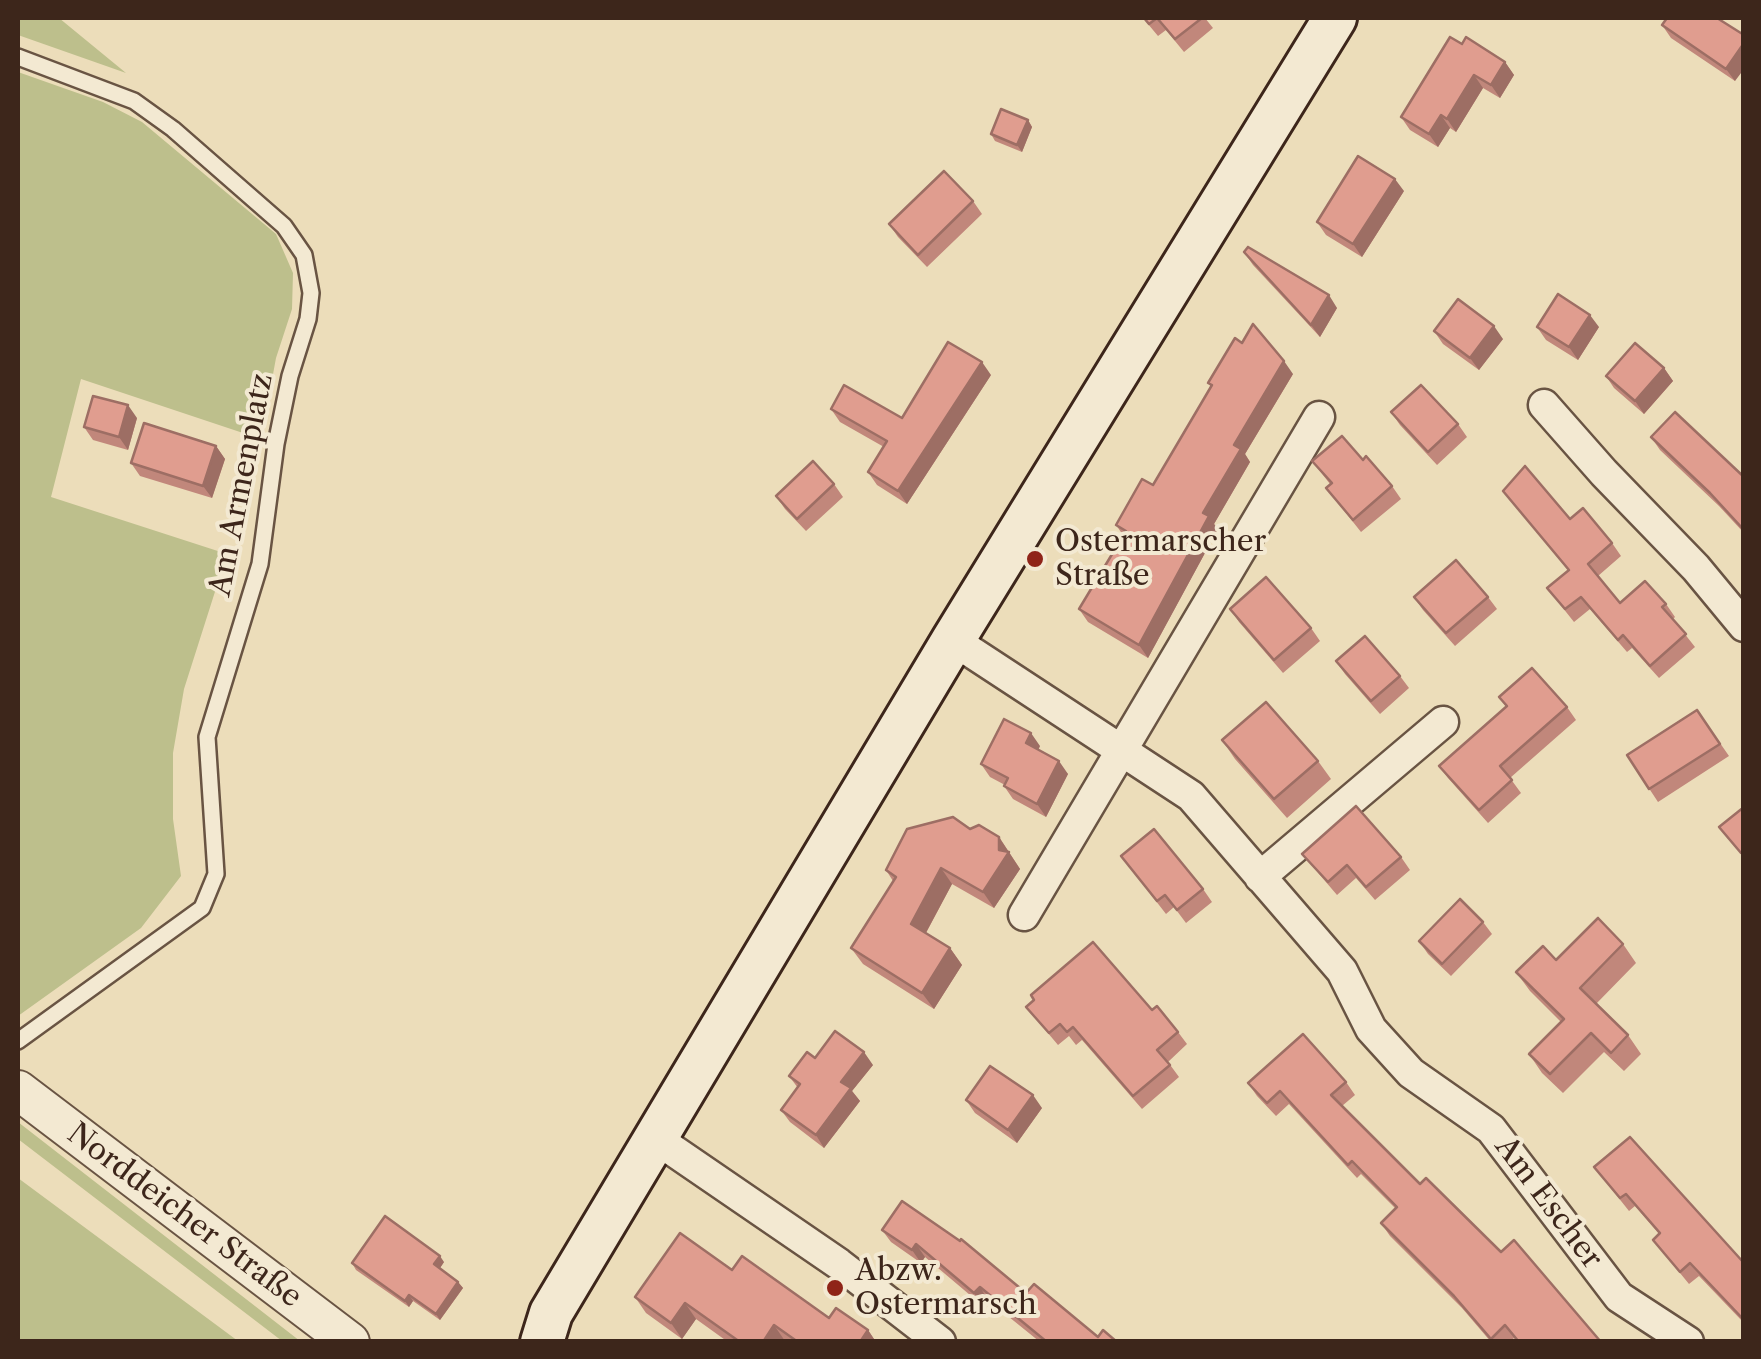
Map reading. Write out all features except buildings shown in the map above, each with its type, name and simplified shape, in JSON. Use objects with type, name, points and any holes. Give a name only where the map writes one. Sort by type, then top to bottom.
[{"type":"main road","points":[[519,1342],[547,1327],[655,1138],[953,640],[1335,18]]},
{"type":"street","points":[[1544,405],[1696,568],[1744,626]]},
{"type":"street","points":[[1024,915],[1318,416]]},
{"type":"street","name":"Am Escher","points":[[953,640],[1191,796],[1342,971],[1371,1029],[1411,1073],[1491,1129],[1618,1297],[1688,1342]]},
{"type":"street","points":[[1260,876],[1443,722]]},
{"type":"street","name":"Norddeicher Straße","points":[[18,1090],[350,1342]]},
{"type":"street","points":[[655,1138],[839,1264],[940,1342]]},
{"type":"lane","name":"Am Armenplatz","points":[[18,57],[134,101],[172,129],[284,226],[304,254],[311,293],[276,444],[260,564],[207,737],[216,874],[202,908],[18,1041]]},
{"type":"green space","points":[[18,18],[59,18],[126,73],[18,35]]},
{"type":"green space","points":[[18,72],[103,102],[142,122],[276,234],[293,273],[292,309],[276,358],[261,439],[81,379],[51,497],[227,554],[184,689],[173,753],[173,819],[181,876],[141,928],[18,1016]]},
{"type":"green space","points":[[18,1122],[300,1341],[282,1341],[18,1139]]},
{"type":"green space","points":[[18,1178],[238,1341],[18,1341]]},
{"type":"place","name":"Ostermarscher Straße","points":[[1035,559]]},
{"type":"place","name":"Abzw. Ostermarsch","points":[[835,1288]]}]
